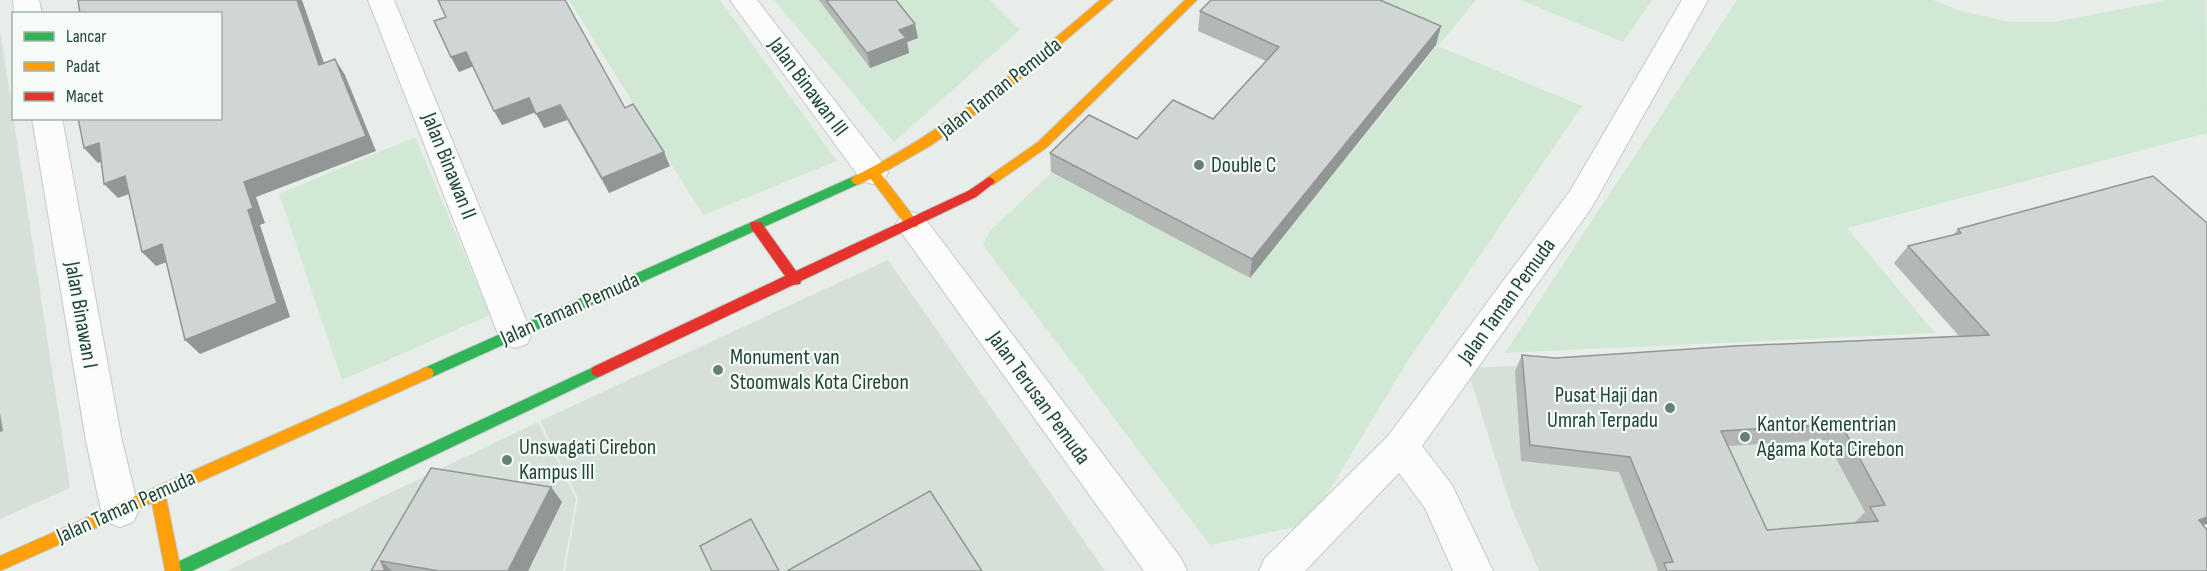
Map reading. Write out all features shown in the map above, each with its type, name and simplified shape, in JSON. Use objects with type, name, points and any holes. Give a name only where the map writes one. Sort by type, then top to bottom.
[{"type":"street","name":"Jalan Binawan II","points":[[381,0],[515,334]]},
{"type":"street","name":"Jalan Binawan III","points":[[743,0],[873,173]]},
{"type":"street","name":"Jalan Taman Pemuda","points":[[0,564],[873,173],[933,141],[1005,89],[1107,0]]},
{"type":"street","points":[[158,493],[174,571],[795,280],[972,194],[1042,145],[1191,0]]},
{"type":"street","name":"Jalan Taman Pemuda","points":[[1279,571],[1401,447],[1581,199],[1695,0]]},
{"type":"street","name":"Jalan Binawan I","points":[[47,120],[104,441],[120,510]]},
{"type":"street","points":[[873,173],[912,224]]},
{"type":"street","name":"Jalan Terusan Pemuda","points":[[912,224],[1167,571]]},
{"type":"street","points":[[756,225],[795,280]]},
{"type":"street","points":[[1401,447],[1438,497],[1473,571]]},
{"type":"shaded area","points":[[0,30],[70,488],[0,519]]},
{"type":"shaded area","points":[[888,260],[1105,571],[565,571],[578,498],[540,421]]},
{"type":"shaded area","name":"Kantor Kementrian Agama Kota Cirebon","points":[[1946,348],[2081,571],[1539,571],[1511,507],[1467,368]]},
{"type":"shaded area","name":"Unswagati Cirebon Kampus III","points":[[538,422],[576,499],[563,571],[227,571]]},
{"type":"green space","points":[[569,0],[720,0],[837,161],[703,215]]},
{"type":"green space","points":[[774,0],[990,0],[1020,30],[894,142]]},
{"type":"green space","points":[[1333,0],[1476,0],[1438,46],[1582,106],[1407,362],[1309,524],[1210,545],[983,245],[990,231],[1051,173],[1251,277],[1437,46]]},
{"type":"green space","points":[[1521,0],[1652,0],[1623,42]]},
{"type":"green space","points":[[1737,0],[1933,0],[1961,11],[2011,22],[2055,22],[2168,0],[2206,0],[2207,133],[1847,228],[1935,333],[1505,353]]},
{"type":"green space","points":[[415,137],[490,315],[342,380],[279,194]]},
{"type":"building","points":[[78,0],[297,0],[319,65],[335,59],[366,136],[244,182],[253,208],[248,210],[277,303],[185,340],[162,244],[142,252],[125,176],[104,184],[99,143],[84,148],[78,120],[222,120],[222,12],[80,12]]},
{"type":"building","points":[[438,0],[565,0],[625,108],[633,104],[664,152],[602,178],[560,105],[536,114],[529,98],[494,111],[466,52],[451,57],[434,21],[446,17]]},
{"type":"building","points":[[826,0],[896,0],[915,24],[899,30],[906,38],[867,53]]},
{"type":"building","points":[[1211,0],[1380,0],[1441,26],[1252,259],[1050,153],[1089,115],[1137,139],[1173,100],[1213,119],[1279,47],[1200,11]]},
{"type":"building","points":[[2153,176],[2207,223],[2207,517],[2199,520],[2207,530],[2207,571],[1667,571],[1664,563],[1673,562],[1630,457],[1530,445],[1522,355],[1556,358],[1735,346],[1989,335],[1908,246],[1961,233],[1958,229]],"holes":[[[1841,424],[1885,505],[1870,507],[1878,521],[1767,530],[1721,431]]]},
{"type":"building","points":[[431,468],[551,487],[508,571],[439,571],[381,561],[385,571],[371,571]]},
{"type":"building","points":[[930,491],[982,571],[787,571]]},
{"type":"building","points":[[751,519],[779,571],[712,571],[700,546]]},
{"type":"traffic: fast","points":[[427,373],[857,180]]},
{"type":"traffic: fast","points":[[175,571],[598,371]]},
{"type":"traffic: slow","points":[[857,180],[892,163],[958,122],[1049,51],[1107,0]]},
{"type":"traffic: slow","points":[[989,182],[1042,145],[1191,0]]},
{"type":"traffic: slow","points":[[873,173],[912,224]]},
{"type":"traffic: slow","points":[[0,564],[427,373]]},
{"type":"traffic: slow","points":[[158,493],[173,571]]},
{"type":"traffic: jam","points":[[598,371],[972,194],[989,182]]},
{"type":"traffic: jam","points":[[756,225],[795,280]]},
{"type":"place","name":"Double C","points":[[1199,165]]},
{"type":"place","name":"Monument van Stoomwals Kota Cirebon","points":[[718,370]]},
{"type":"place","name":"Pusat Haji dan Umrah Terpadu","points":[[1670,408]]},
{"type":"place","name":"Kantor Kementrian Agama Kota Cirebon","points":[[1745,437]]},
{"type":"place","name":"Unswagati Cirebon Kampus III","points":[[507,460]]}]
